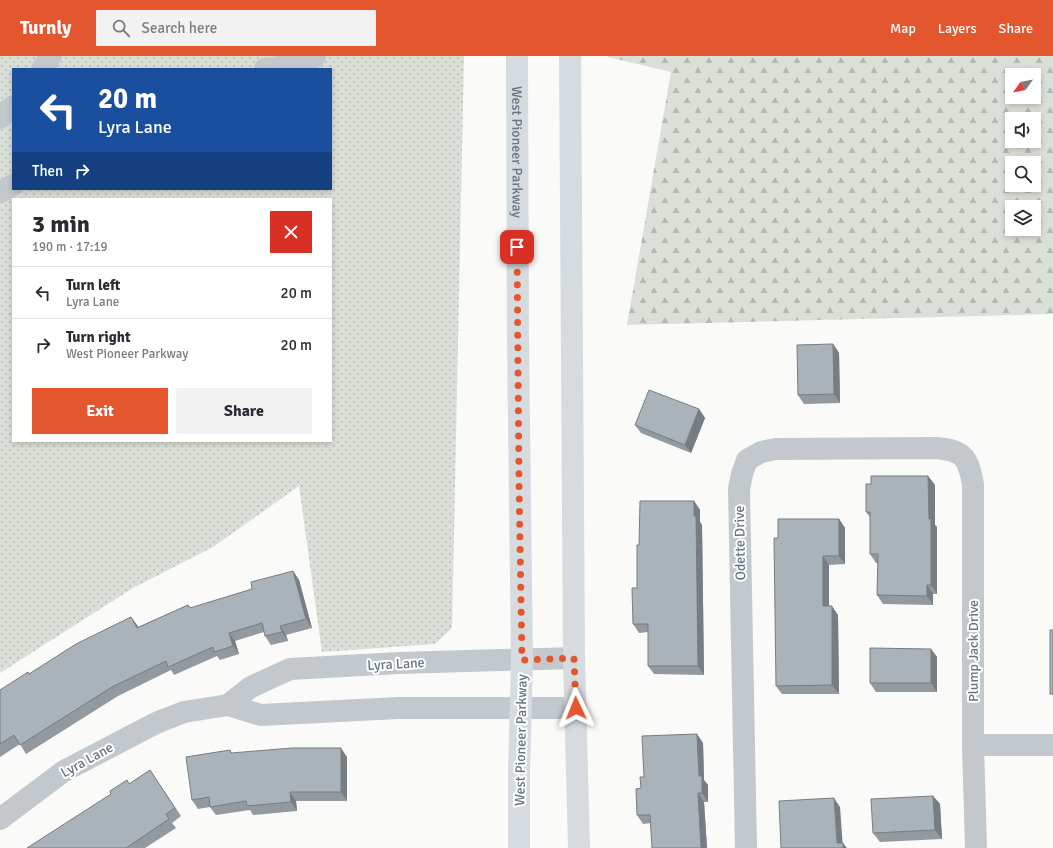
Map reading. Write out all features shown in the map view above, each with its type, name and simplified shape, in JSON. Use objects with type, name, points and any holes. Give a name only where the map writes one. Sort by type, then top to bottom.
[{"type":"main road","name":"West Pioneer Parkway","points":[[517,56],[518,343],[522,660],[519,771],[520,848]]},
{"type":"main road","points":[[570,56],[574,658],[579,848]]},
{"type":"street","points":[[43,68],[51,56]]},
{"type":"street","points":[[271,68],[304,63],[315,56]]},
{"type":"street","points":[[0,118],[12,107]]},
{"type":"street","points":[[0,192],[12,186]]},
{"type":"street","name":"Odette Drive","points":[[746,848],[739,489],[747,460],[761,452],[776,449],[937,448],[952,450],[963,456]]},
{"type":"street","name":"Plump Jack Drive","points":[[963,456],[970,469],[973,484],[973,745],[976,848]]},
{"type":"street","name":"Lyra Lane","points":[[228,705],[251,687],[290,669],[399,663],[574,658]]},
{"type":"street","name":"Lyra Lane","points":[[0,819],[64,771],[156,723],[184,712],[228,705],[261,715],[398,708],[576,708]]},
{"type":"street","points":[[973,745],[1053,745]]},
{"type":"green space","points":[[0,56],[464,56],[452,628],[435,644],[322,652],[299,486],[213,547],[133,588],[0,673]]},
{"type":"green space","points":[[608,56],[1053,56],[1053,314],[627,325],[671,72]]},
{"type":"building","points":[[833,344],[834,394],[798,395],[797,345]]},
{"type":"building","points":[[649,390],[699,409],[685,445],[635,425]]},
{"type":"building","points":[[871,476],[928,476],[929,519],[931,519],[931,585],[927,585],[927,596],[877,595],[878,554],[870,554],[870,512],[866,512],[866,484],[871,484]]},
{"type":"building","points":[[640,501],[694,501],[694,516],[696,516],[698,666],[648,666],[648,624],[633,624],[632,588],[637,588],[637,545],[639,545]]},
{"type":"building","points":[[778,519],[839,519],[839,556],[823,556],[823,606],[832,606],[832,685],[776,686],[774,538],[778,538]]},
{"type":"building","points":[[293,571],[306,619],[280,626],[282,632],[265,636],[262,623],[229,633],[233,646],[214,652],[213,647],[168,667],[166,661],[112,687],[20,745],[14,735],[0,744],[0,690],[28,672],[29,674],[76,644],[131,617],[137,628],[188,605],[190,608],[252,589],[251,582]]},
{"type":"building","points":[[1050,630],[1053,630],[1053,694],[1050,694]]},
{"type":"building","points":[[870,648],[931,649],[931,683],[870,683]]},
{"type":"building","points":[[697,734],[699,776],[702,776],[702,793],[698,793],[701,848],[652,848],[650,815],[637,815],[636,789],[641,788],[640,777],[644,777],[642,736]]},
{"type":"building","points":[[292,748],[341,748],[341,792],[290,792],[291,802],[247,806],[246,801],[210,807],[209,797],[192,800],[186,757],[230,750],[231,753]]},
{"type":"building","points":[[150,770],[175,808],[166,814],[169,819],[126,848],[27,848],[111,794],[110,791],[127,780],[129,784]]},
{"type":"building","points":[[933,796],[935,830],[873,833],[871,799]]},
{"type":"building","points":[[834,798],[837,843],[843,843],[843,848],[781,848],[779,801]]},
{"type":"route","points":[[517,247],[520,606],[522,660],[574,658],[576,708]]}]
